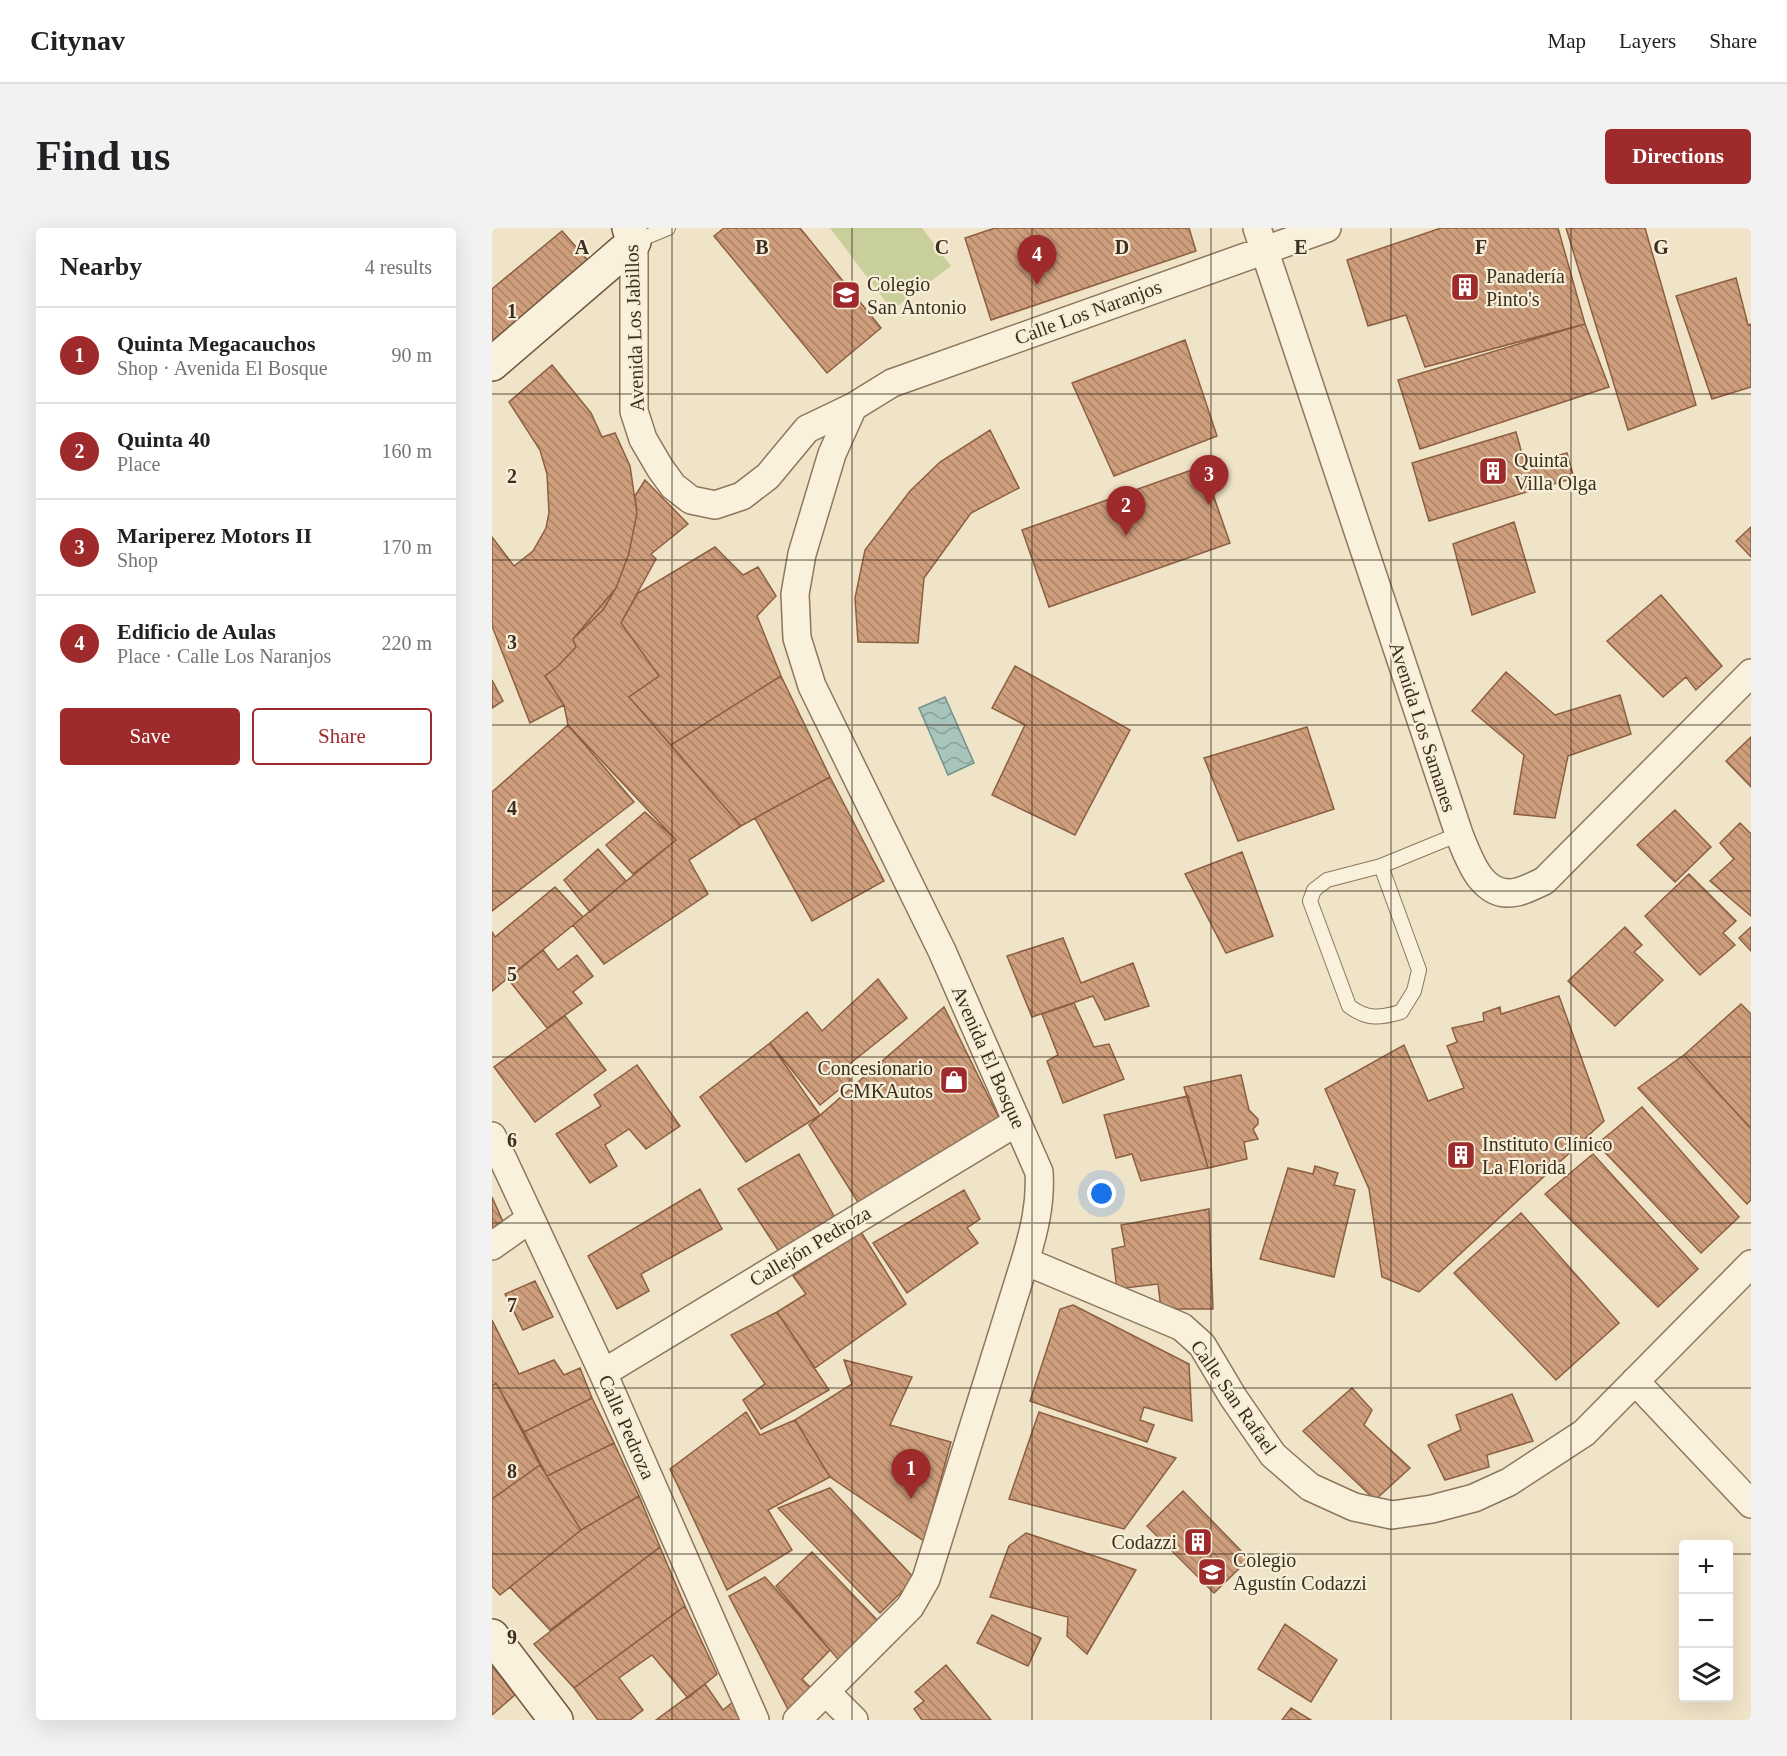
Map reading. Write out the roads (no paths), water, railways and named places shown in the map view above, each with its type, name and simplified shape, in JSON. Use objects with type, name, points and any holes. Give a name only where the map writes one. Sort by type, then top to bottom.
[{"type":"street","name":"Calle Los Naranjos","points":[[853,407],[892,383],[1260,239],[1327,228]]},
{"type":"street","points":[[492,364],[632,235]]},
{"type":"street","name":"Avenida Los Jabillos","points":[[632,235],[634,411],[643,439],[673,486],[691,500],[715,505],[742,496],[768,476],[807,429],[853,407]]},
{"type":"street","name":"Avenida Los Samanes","points":[[1260,239],[1459,834],[1474,872],[1491,888],[1515,893],[1544,882],[1751,673]]},
{"type":"street","name":"Avenida El Bosque","points":[[797,1720],[910,1607],[926,1579],[1025,1261],[1038,1214],[1041,1192],[1039,1172],[942,951],[812,686],[797,638],[795,594],[802,554],[832,454],[853,407]]},
{"type":"street","name":"Callejón Pedroza","points":[[603,1373],[1017,1122]]},
{"type":"street","name":"Calle Pedroza","points":[[492,1136],[603,1373],[755,1720]]},
{"type":"street","points":[[492,1246],[530,1218]]},
{"type":"street","name":"Calle San Rafael","points":[[1025,1261],[1182,1326],[1202,1345],[1233,1397],[1273,1455],[1310,1487],[1354,1507],[1392,1515],[1432,1509],[1474,1498],[1509,1482],[1584,1433],[1751,1264]]},
{"type":"street","points":[[1635,1381],[1751,1504]]},
{"type":"street","points":[[492,1636],[556,1720]]},
{"type":"street","points":[[826,1692],[854,1720]]},
{"type":"lane","points":[[632,235],[668,228]]},
{"type":"lane","points":[[1381,866],[1419,970],[1414,991],[1401,1012],[1381,1018],[1362,1016],[1349,1006],[1310,901],[1314,890],[1327,880],[1381,866],[1459,834]]},
{"type":"water","points":[[945,697],[974,763],[948,775],[919,708]]},
{"type":"place","name":"Edificio de Aulas","points":[[1037,285]]},
{"type":"place","name":"Panadería Pinto's","points":[[1465,287]]},
{"type":"place","name":"Colegio San Antonio","points":[[846,295]]},
{"type":"place","name":"Quinta Villa Olga","points":[[1493,471]]},
{"type":"place","name":"Mariperez Motors II","points":[[1209,505]]},
{"type":"place","name":"Quinta 40","points":[[1126,536]]},
{"type":"place","name":"Concesionario CMKAutos","points":[[954,1080]]},
{"type":"place","name":"Instituto Clínico La Florida","points":[[1461,1155]]},
{"type":"place","name":"Quinta Megacauchos","points":[[911,1499]]},
{"type":"place","name":"Codazzi","points":[[1198,1542]]},
{"type":"place","name":"Colegio Agustín Codazzi","points":[[1212,1572]]}]
